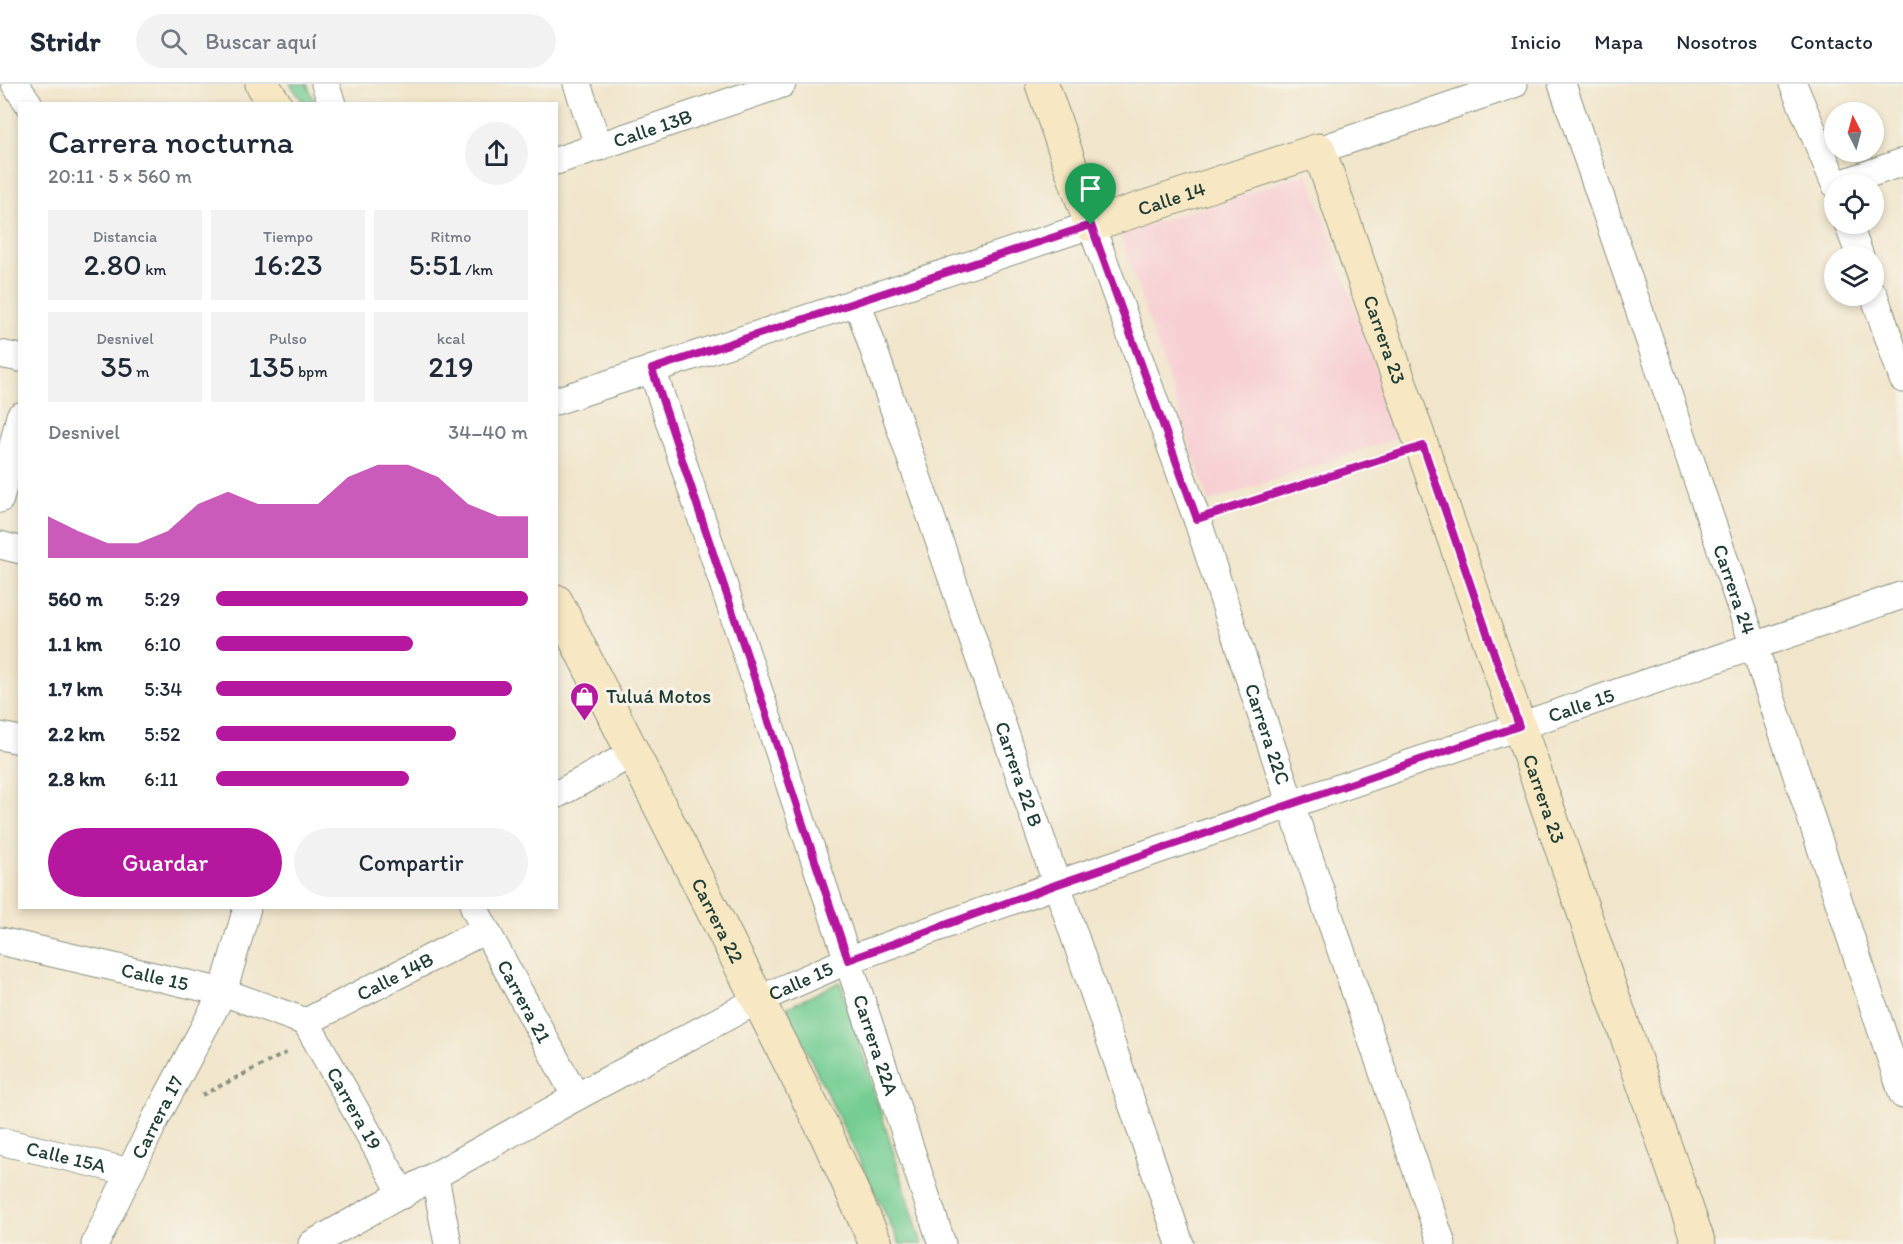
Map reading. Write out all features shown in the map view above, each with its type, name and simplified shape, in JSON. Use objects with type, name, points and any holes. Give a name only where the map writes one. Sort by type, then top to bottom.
[{"type":"street","points":[[15,84],[27,102]]},
{"type":"street","points":[[261,84],[274,102]]},
{"type":"street","points":[[325,84],[331,102]]},
{"type":"street","points":[[578,84],[599,147]]},
{"type":"street","name":"Calle 13B","points":[[558,160],[782,84]]},
{"type":"street","points":[[1042,84],[1091,225]]},
{"type":"street","name":"Calle 14","points":[[558,400],[1514,84]]},
{"type":"street","name":"Carrera 24","points":[[1562,84],[1754,646],[1903,1095]]},
{"type":"street","points":[[1793,84],[1831,174]]},
{"type":"street","name":"Carrera 23","points":[[1319,150],[1699,1244]]},
{"type":"street","points":[[1869,174],[1903,162]]},
{"type":"street","name":"Carrera 22C","points":[[1091,225],[1197,519],[1291,805],[1442,1244]]},
{"type":"street","name":"Carrera 22 B","points":[[858,302],[1180,1244]]},
{"type":"street","points":[[1878,306],[1903,378]]},
{"type":"street","points":[[0,354],[18,358]]},
{"type":"street","name":"Carrera 22A","points":[[652,369],[942,1244]]},
{"type":"street","points":[[0,499],[18,424]]},
{"type":"street","points":[[0,545],[18,550]]},
{"type":"street","name":"Calle 15","points":[[312,1244],[576,1097],[758,1000],[848,960],[1058,884],[1903,595]]},
{"type":"street","name":"Carrera 22","points":[[558,605],[635,752],[826,1134],[876,1244]]},
{"type":"street","points":[[0,736],[18,740]]},
{"type":"street","points":[[558,794],[635,752]]},
{"type":"street","name":"Carrera 17","points":[[95,1244],[156,1118],[223,992],[247,909]]},
{"type":"street","name":"Calle 14B","points":[[311,1030],[480,919]]},
{"type":"street","name":"Carrera 21","points":[[480,919],[576,1097]]},
{"type":"street","name":"Calle 15","points":[[0,941],[223,992],[311,1030]]},
{"type":"street","name":"Carrera 19","points":[[311,1030],[402,1195]]},
{"type":"street","name":"Calle 15A","points":[[0,1141],[130,1172]]},
{"type":"street","points":[[435,1177],[448,1244]]},
{"type":"path","points":[[1197,519],[1423,446]]},
{"type":"path","points":[[156,1118],[311,1030]]},
{"type":"shaded area","points":[[1308,173],[1400,437],[1209,502],[1120,234]]},
{"type":"green space","points":[[290,84],[307,84],[315,102],[303,102]]},
{"type":"green space","points":[[840,982],[922,1244],[900,1244],[786,1008]]},
{"type":"place","name":"Tuluá Motos","points":[[585,722]]},
{"type":"route","points":[[1091,225],[1197,519],[1423,446],[1519,726],[1058,884],[848,960],[652,369],[1091,225]]}]
